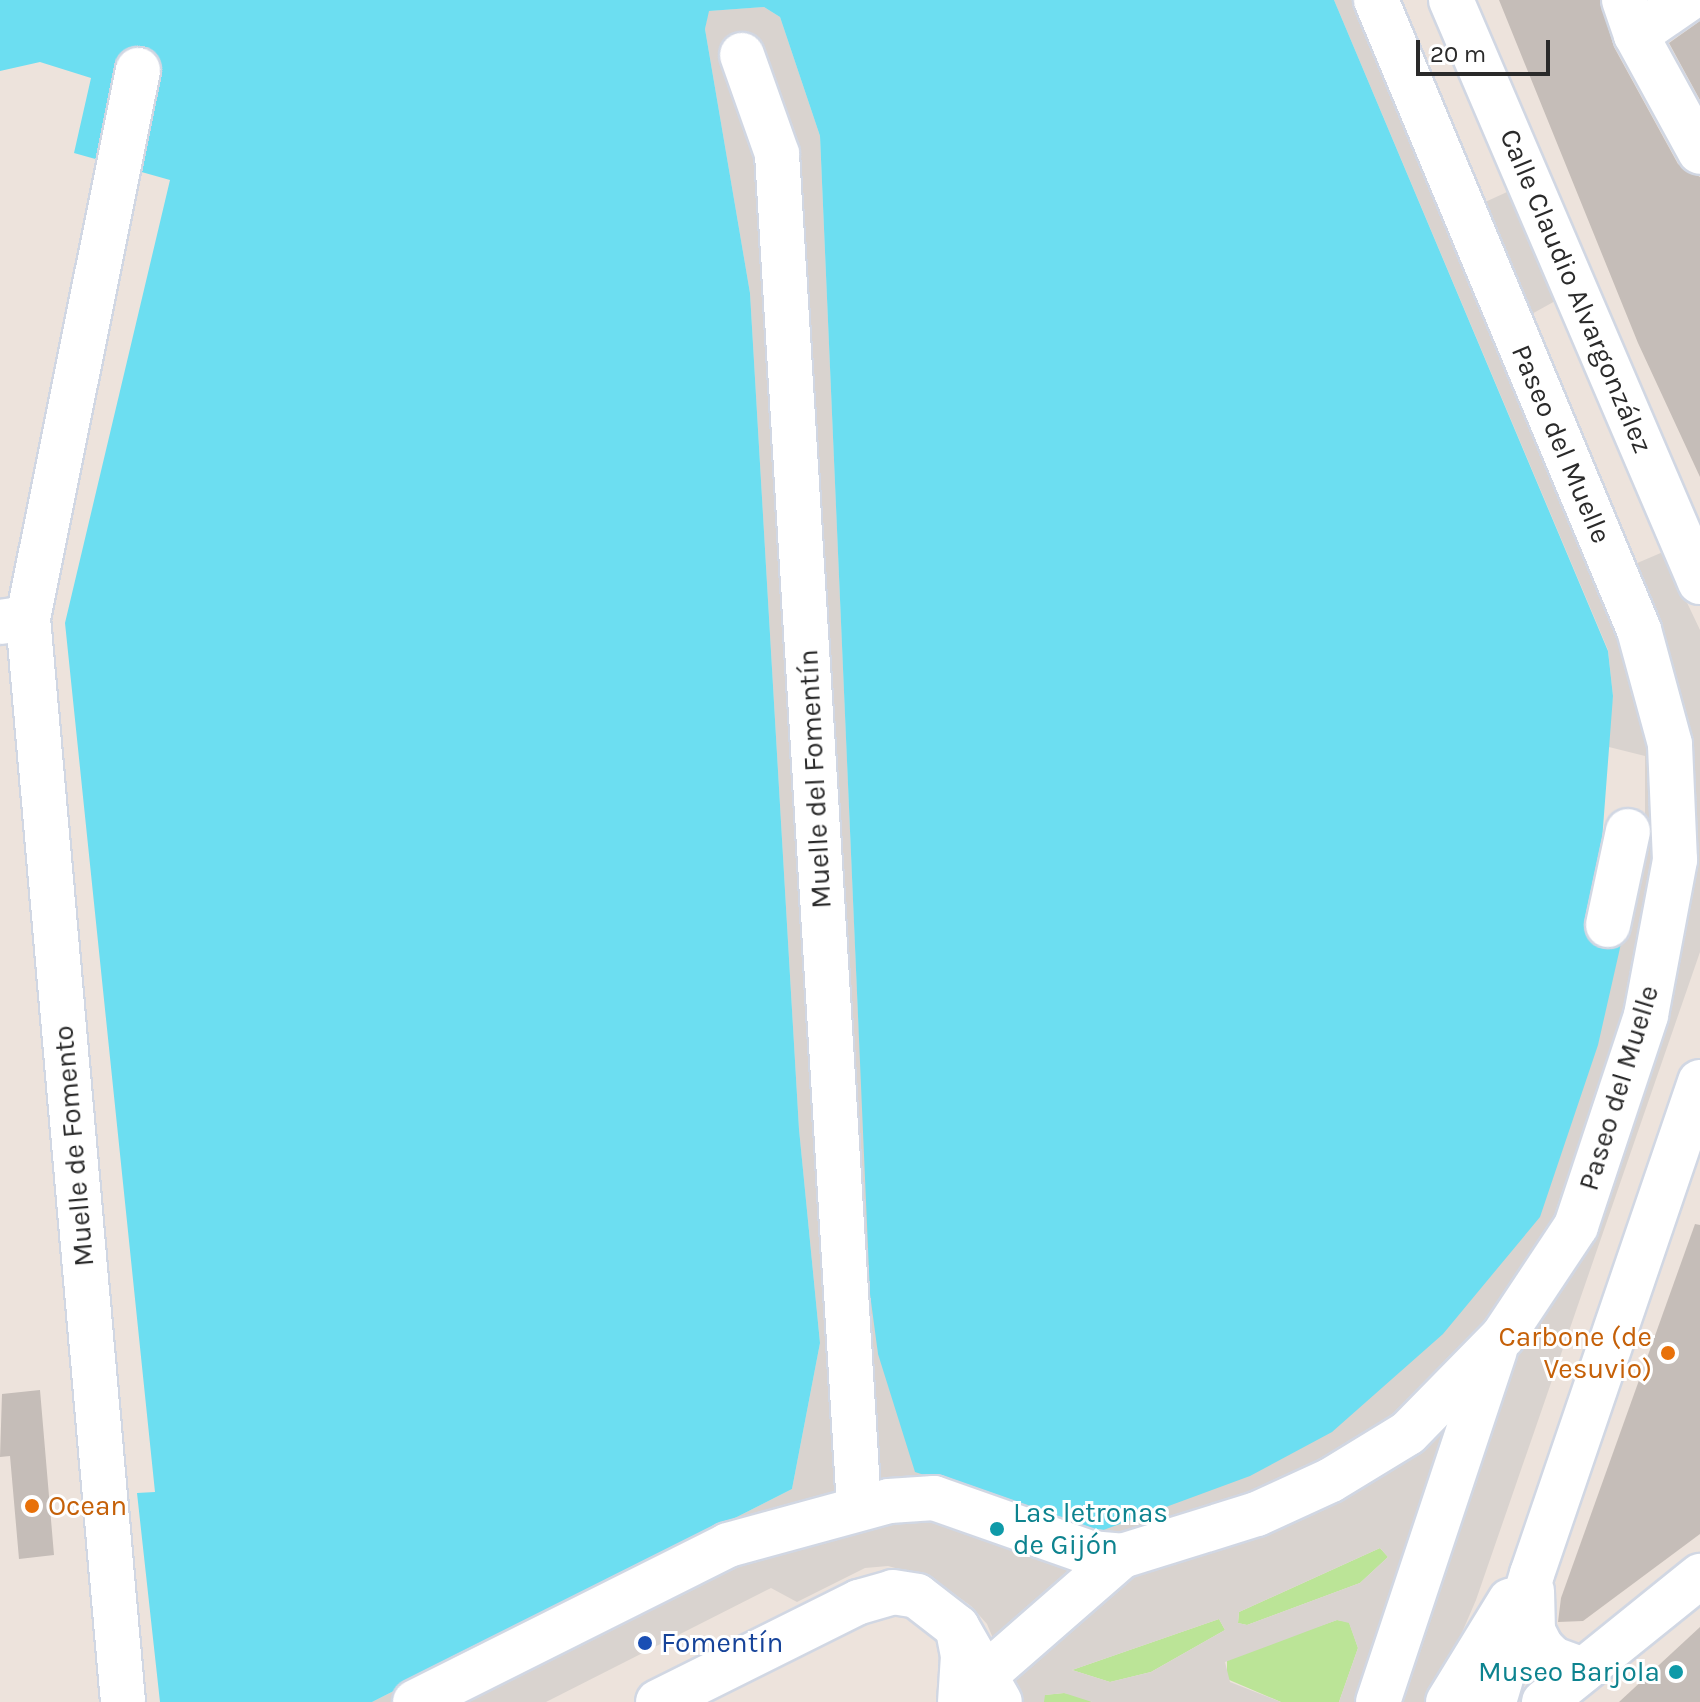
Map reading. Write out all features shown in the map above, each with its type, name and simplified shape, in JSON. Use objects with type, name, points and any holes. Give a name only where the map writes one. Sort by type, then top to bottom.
[{"type":"street","name":"Paseo del Muelle","points":[[415,1702],[728,1545],[859,1508],[934,1498],[1090,1553],[1122,1556],[1257,1514],[1331,1480],[1408,1433],[1498,1340],[1576,1226],[1646,1015],[1675,860],[1670,744],[1639,630],[1376,0]]},
{"type":"street","name":"Calle Claudio Alvargonzález","points":[[1451,0],[1700,582]]},
{"type":"street","points":[[1687,0],[1630,18],[1700,152]]},
{"type":"street","name":"Muelle del Fomentín","points":[[742,55],[777,154],[859,1508]]},
{"type":"street","name":"Muelle de Fomento","points":[[123,1702],[14,620],[138,70]]},
{"type":"street","points":[[1608,925],[1628,831]]},
{"type":"street","points":[[1494,1702],[1532,1574],[1700,1082]]},
{"type":"street","points":[[1378,1702],[1498,1340]]},
{"type":"street","points":[[658,1702],[859,1602],[893,1592],[917,1596],[957,1627],[999,1683],[1122,1556]]},
{"type":"street","points":[[1532,1574],[1533,1631],[1541,1647],[1553,1659],[1583,1670]]},
{"type":"street","points":[[1448,1702],[1488,1631],[1532,1574]]},
{"type":"street","points":[[1544,1702],[1700,1576]]},
{"type":"street","points":[[957,1627],[963,1656],[960,1702]]},
{"type":"green space","points":[[1380,1548],[1388,1557],[1360,1583],[1247,1625],[1238,1623],[1239,1612]]},
{"type":"green space","points":[[1219,1619],[1225,1630],[1151,1672],[1110,1682],[1072,1670]]},
{"type":"green space","points":[[1337,1620],[1349,1622],[1358,1648],[1339,1702],[1281,1702],[1227,1679],[1227,1658]]},
{"type":"green space","points":[[1044,1695],[1080,1695],[1092,1702],[1044,1702]]},
{"type":"shaded area","points":[[1334,0],[1395,0],[1483,203],[1507,192],[1557,300],[1528,316],[1635,564],[1663,552],[1700,630],[1700,952],[1476,1600],[1432,1702],[1339,1702],[1358,1648],[1349,1623],[1337,1620],[1225,1662],[1230,1682],[1281,1702],[1092,1702],[1064,1693],[1045,1695],[1044,1702],[1020,1702],[987,1624],[971,1606],[932,1578],[888,1566],[865,1568],[797,1602],[771,1588],[546,1702],[372,1702],[792,1489],[820,1343],[799,1129],[750,293],[705,29],[708,11],[764,7],[780,17],[820,136],[858,1014],[878,1354],[1645,823],[1645,756],[1605,746],[1613,696],[1608,650]],"holes":[[[1380,1548],[1388,1557],[1360,1583],[1247,1625],[1238,1623],[1239,1612]],[[1219,1619],[1225,1630],[1151,1672],[1110,1682],[1072,1670]]]},
{"type":"water","points":[[0,0],[1334,0],[1608,651],[1613,696],[1600,867],[1637,873],[1598,1045],[1540,1217],[1443,1334],[1332,1432],[1250,1476],[1098,1532],[915,1472],[878,1354],[870,1294],[820,136],[780,17],[764,7],[709,11],[705,29],[750,293],[799,1129],[820,1343],[792,1489],[372,1702],[160,1702],[137,1493],[155,1492],[65,623],[170,180],[74,153],[91,78],[40,62],[0,71]]},
{"type":"building","points":[[1499,0],[1600,0],[1614,47],[1678,164],[1700,177],[1700,477],[1638,343]]},
{"type":"building","points":[[1700,21],[1700,100],[1669,43]]},
{"type":"building","points":[[1695,1224],[1700,1225],[1700,1534],[1583,1621],[1558,1622],[1561,1598]]},
{"type":"building","name":"Ocean","points":[[40,1390],[54,1555],[19,1559],[10,1456],[0,1457],[2,1394]]},
{"type":"building","name":"Museo Barjola","points":[[1700,1627],[1700,1702],[1619,1702]]},
{"type":"place","name":"Carbone (de Vesuvio)","points":[[1668,1353]]},
{"type":"place","name":"Ocean","points":[[32,1506]]},
{"type":"place","name":"Las letronas de Gijón","points":[[997,1529]]},
{"type":"place","name":"Fomentín","points":[[645,1643]]},
{"type":"place","name":"Museo Barjola","points":[[1676,1672]]}]
